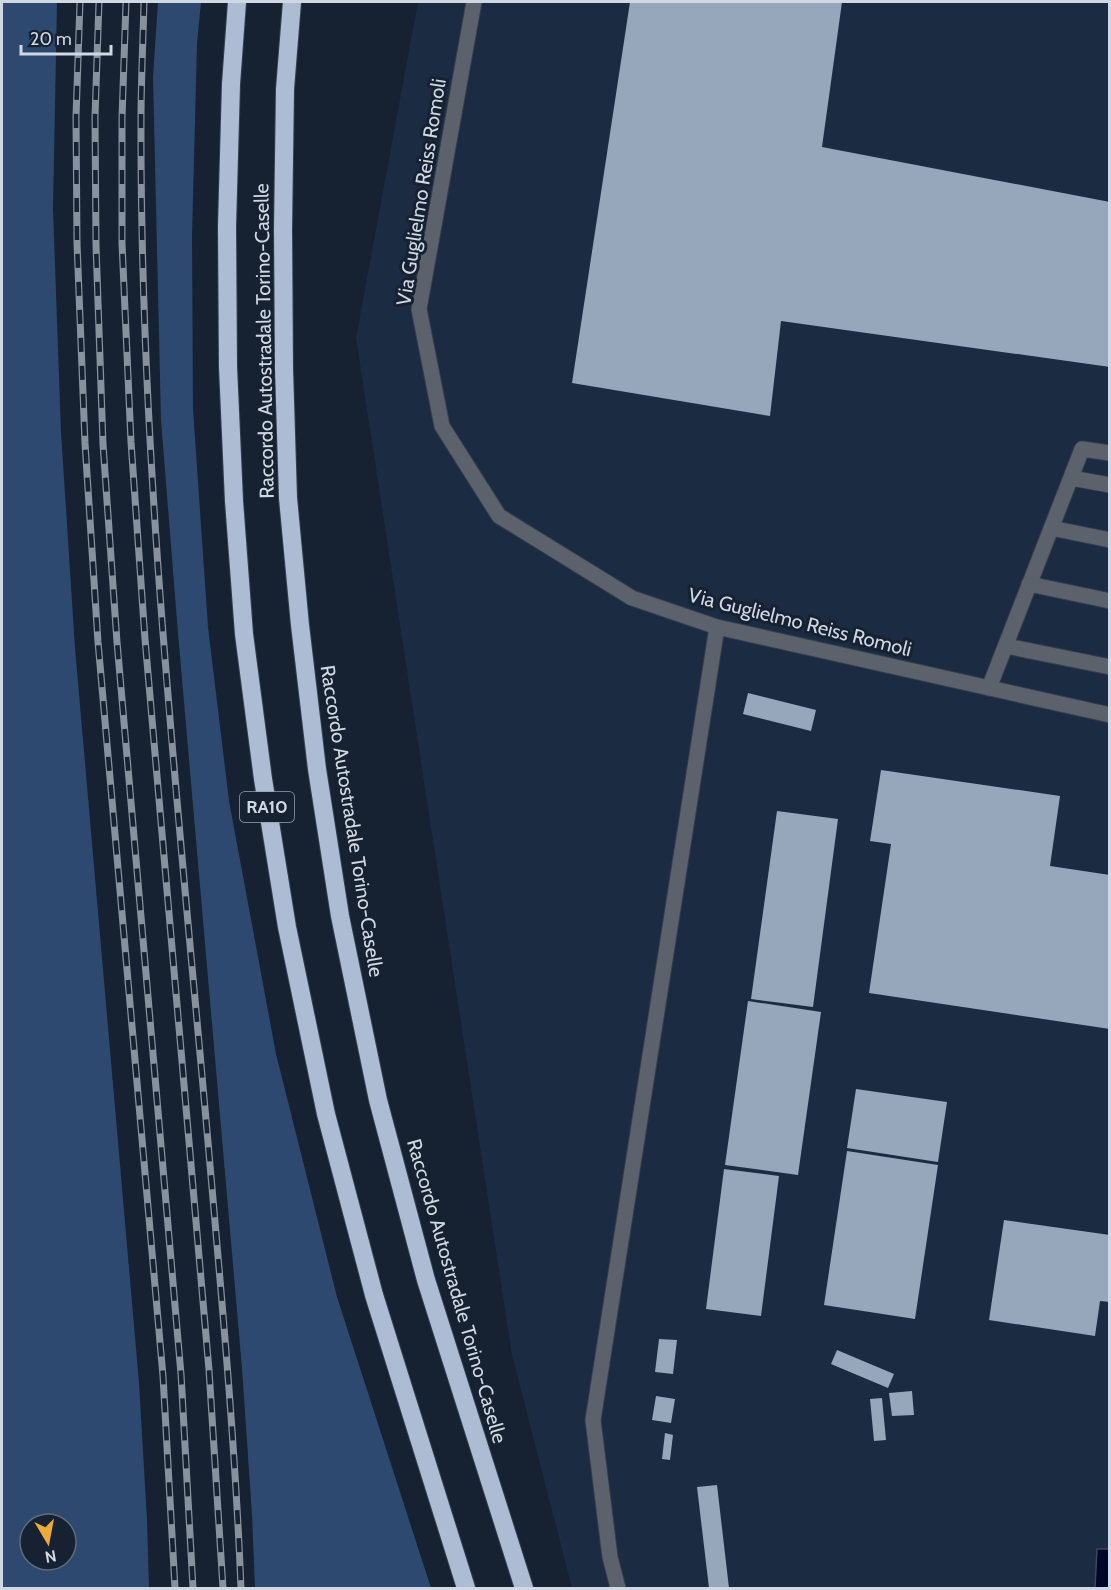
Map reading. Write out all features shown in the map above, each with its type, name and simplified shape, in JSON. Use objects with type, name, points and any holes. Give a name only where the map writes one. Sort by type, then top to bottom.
[{"type":"highway","name":"Raccordo Autostradale Torino-Caselle","points":[[237,2],[231,84],[227,226],[228,367],[234,501],[244,634],[263,779],[287,927],[327,1114],[374,1294],[466,1588]]},
{"type":"highway","name":"Raccordo Autostradale Torino-Caselle","points":[[292,2],[285,89],[283,229],[288,498],[317,769],[340,916],[378,1100],[426,1280],[524,1588]]},
{"type":"street","name":"Via Guglielmo Reiss Romoli","points":[[474,2],[419,309],[442,426],[499,516],[632,598],[717,627],[1110,715]]},
{"type":"street","points":[[988,688],[1082,449],[1110,453]]},
{"type":"street","points":[[1071,478],[1110,485]]},
{"type":"street","points":[[1051,528],[1110,540]]},
{"type":"street","points":[[1029,584],[1110,601]]},
{"type":"street","points":[[618,1588],[610,1557],[593,1420],[717,627]]},
{"type":"street","points":[[1006,646],[1110,667]]},
{"type":"shaded area","points":[[2,2],[57,2],[53,209],[61,432],[75,648],[139,1383],[149,1588],[2,1588]]},
{"type":"shaded area","points":[[158,2],[201,2],[197,43],[192,236],[193,409],[208,627],[229,801],[276,1054],[337,1297],[431,1588],[255,1588],[242,1368],[161,420],[153,77]]},
{"type":"shaded area","points":[[418,2],[1109,2],[1109,1588],[572,1588],[512,1355],[356,338]]},
{"type":"shaded area","points":[[1097,1549],[1109,1549],[1109,1588],[1095,1588]]},
{"type":"building","points":[[630,2],[842,2],[822,147],[1110,202],[1110,367],[781,321],[770,416],[572,383]]},
{"type":"building","points":[[748,693],[816,710],[811,731],[743,714]]},
{"type":"building","points":[[881,770],[1060,796],[1050,866],[1110,875],[1110,1029],[869,993],[891,844],[870,841]]},
{"type":"building","points":[[777,811],[838,819],[813,1007],[751,999]]},
{"type":"building","points":[[748,1001],[821,1012],[798,1175],[725,1165]]},
{"type":"building","points":[[856,1089],[947,1102],[938,1162],[847,1148]]},
{"type":"building","points":[[847,1151],[938,1165],[915,1319],[824,1305]]},
{"type":"building","points":[[724,1169],[779,1176],[761,1316],[706,1309]]},
{"type":"building","points":[[1004,1220],[1110,1235],[1110,1302],[1100,1301],[1095,1336],[989,1320]]},
{"type":"building","points":[[659,1339],[677,1340],[673,1374],[655,1372]]},
{"type":"building","points":[[837,1350],[894,1374],[888,1388],[831,1364]]},
{"type":"building","points":[[912,1391],[914,1415],[892,1416],[889,1393]]},
{"type":"building","points":[[656,1396],[675,1399],[671,1423],[652,1420]]},
{"type":"building","points":[[882,1398],[886,1440],[874,1441],[870,1399]]},
{"type":"building","points":[[665,1433],[673,1435],[670,1460],[662,1459]]},
{"type":"building","points":[[717,1485],[729,1588],[709,1588],[697,1487]]},
{"type":"railway","points":[[80,2],[76,117],[77,243],[85,443],[98,642],[163,1376],[175,1588]]},
{"type":"railway","points":[[99,2],[95,117],[96,245],[103,444],[117,642],[181,1374],[193,1588]]},
{"type":"railway","points":[[126,2],[122,118],[122,243],[131,442],[145,639],[209,1370],[223,1588]]},
{"type":"railway","points":[[144,2],[141,106],[142,249],[154,505],[173,760],[227,1365],[241,1588]]}]
